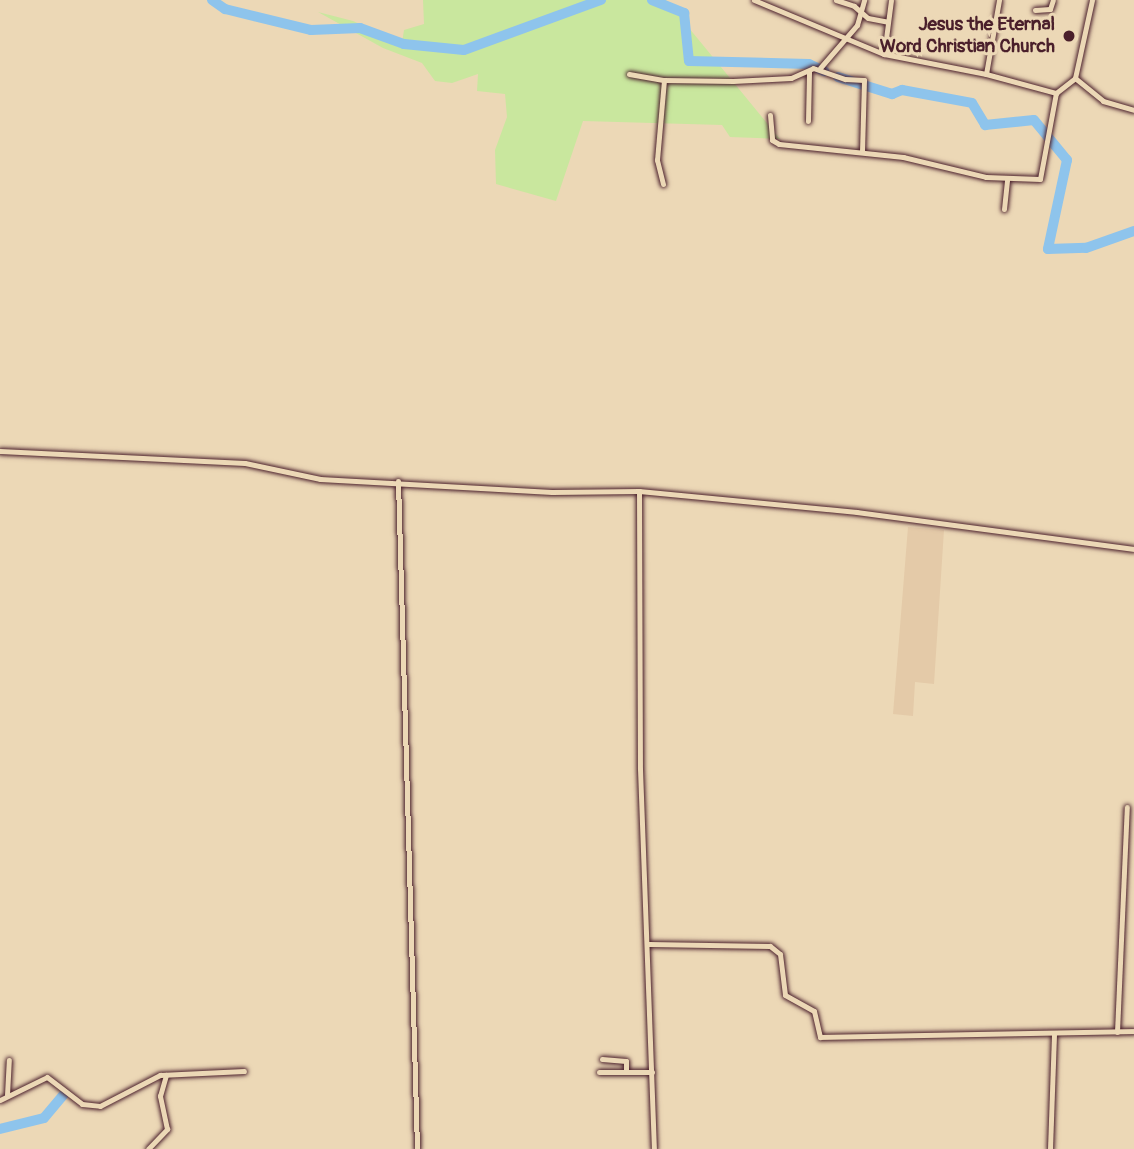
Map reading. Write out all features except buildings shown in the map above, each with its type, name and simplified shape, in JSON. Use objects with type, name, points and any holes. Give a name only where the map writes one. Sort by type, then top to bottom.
[{"type":"street","points":[[754,0],[884,54],[986,74],[1056,93]]},
{"type":"street","points":[[836,0],[862,10],[868,18],[888,22]]},
{"type":"street","points":[[629,74],[664,80],[791,78],[814,69],[857,26],[864,0]]},
{"type":"street","points":[[884,54],[891,0]]},
{"type":"street","points":[[986,74],[999,0]]},
{"type":"street","points":[[1035,10],[1050,9],[1053,0]]},
{"type":"street","points":[[770,115],[772,140],[779,144],[862,151],[1007,178],[1040,179],[1056,93],[1075,78],[1093,0]]},
{"type":"street","points":[[814,69],[845,79],[864,80],[866,88],[862,151]]},
{"type":"street","points":[[808,121],[814,69]]},
{"type":"street","points":[[1075,78],[1103,101],[1134,110]]},
{"type":"street","points":[[663,184],[657,160],[664,80]]},
{"type":"street","points":[[1004,209],[1007,178]]},
{"type":"street","points":[[0,452],[245,463],[320,479],[398,481],[552,492],[639,492],[857,512],[1134,549]]},
{"type":"street","points":[[398,481],[417,1149]]},
{"type":"street","points":[[639,492],[640,769],[649,944],[654,1149]]},
{"type":"street","points":[[1117,1032],[1127,807]]},
{"type":"street","points":[[649,944],[770,946],[780,954],[785,995],[814,1011],[820,1037],[1134,1031]]},
{"type":"street","points":[[1050,1149],[1054,1033]]},
{"type":"street","points":[[602,1059],[626,1061],[626,1072]]},
{"type":"street","points":[[7,1095],[9,1060]]},
{"type":"street","points":[[0,1100],[47,1077],[82,1104],[100,1106],[151,1077],[244,1070]]},
{"type":"street","points":[[599,1072],[652,1072]]},
{"type":"street","points":[[148,1149],[167,1129],[160,1096],[166,1075]]},
{"type":"shaded area","points":[[908,527],[944,530],[934,684],[915,682],[913,716],[893,714]]},
{"type":"green space","points":[[423,0],[666,0],[780,139],[730,137],[722,125],[583,121],[556,201],[496,184],[495,150],[507,117],[505,94],[477,91],[478,74],[452,83],[435,81],[422,63],[383,48],[318,12],[353,21],[402,43],[404,30],[424,24]]},
{"type":"waterway","points":[[212,0],[225,9],[311,30],[360,28],[404,44],[464,50],[601,0]]},
{"type":"waterway","points":[[652,0],[684,13],[689,61],[809,64],[824,71]]},
{"type":"waterway","points":[[838,77],[892,94],[902,90],[972,103],[985,125],[1034,120],[1067,160],[1048,249],[1086,248],[1134,231]]},
{"type":"waterway","points":[[0,1129],[44,1118],[64,1094]]},
{"type":"place","name":"Jesus the Eternal Word Christian Church","points":[[1069,36]]}]
